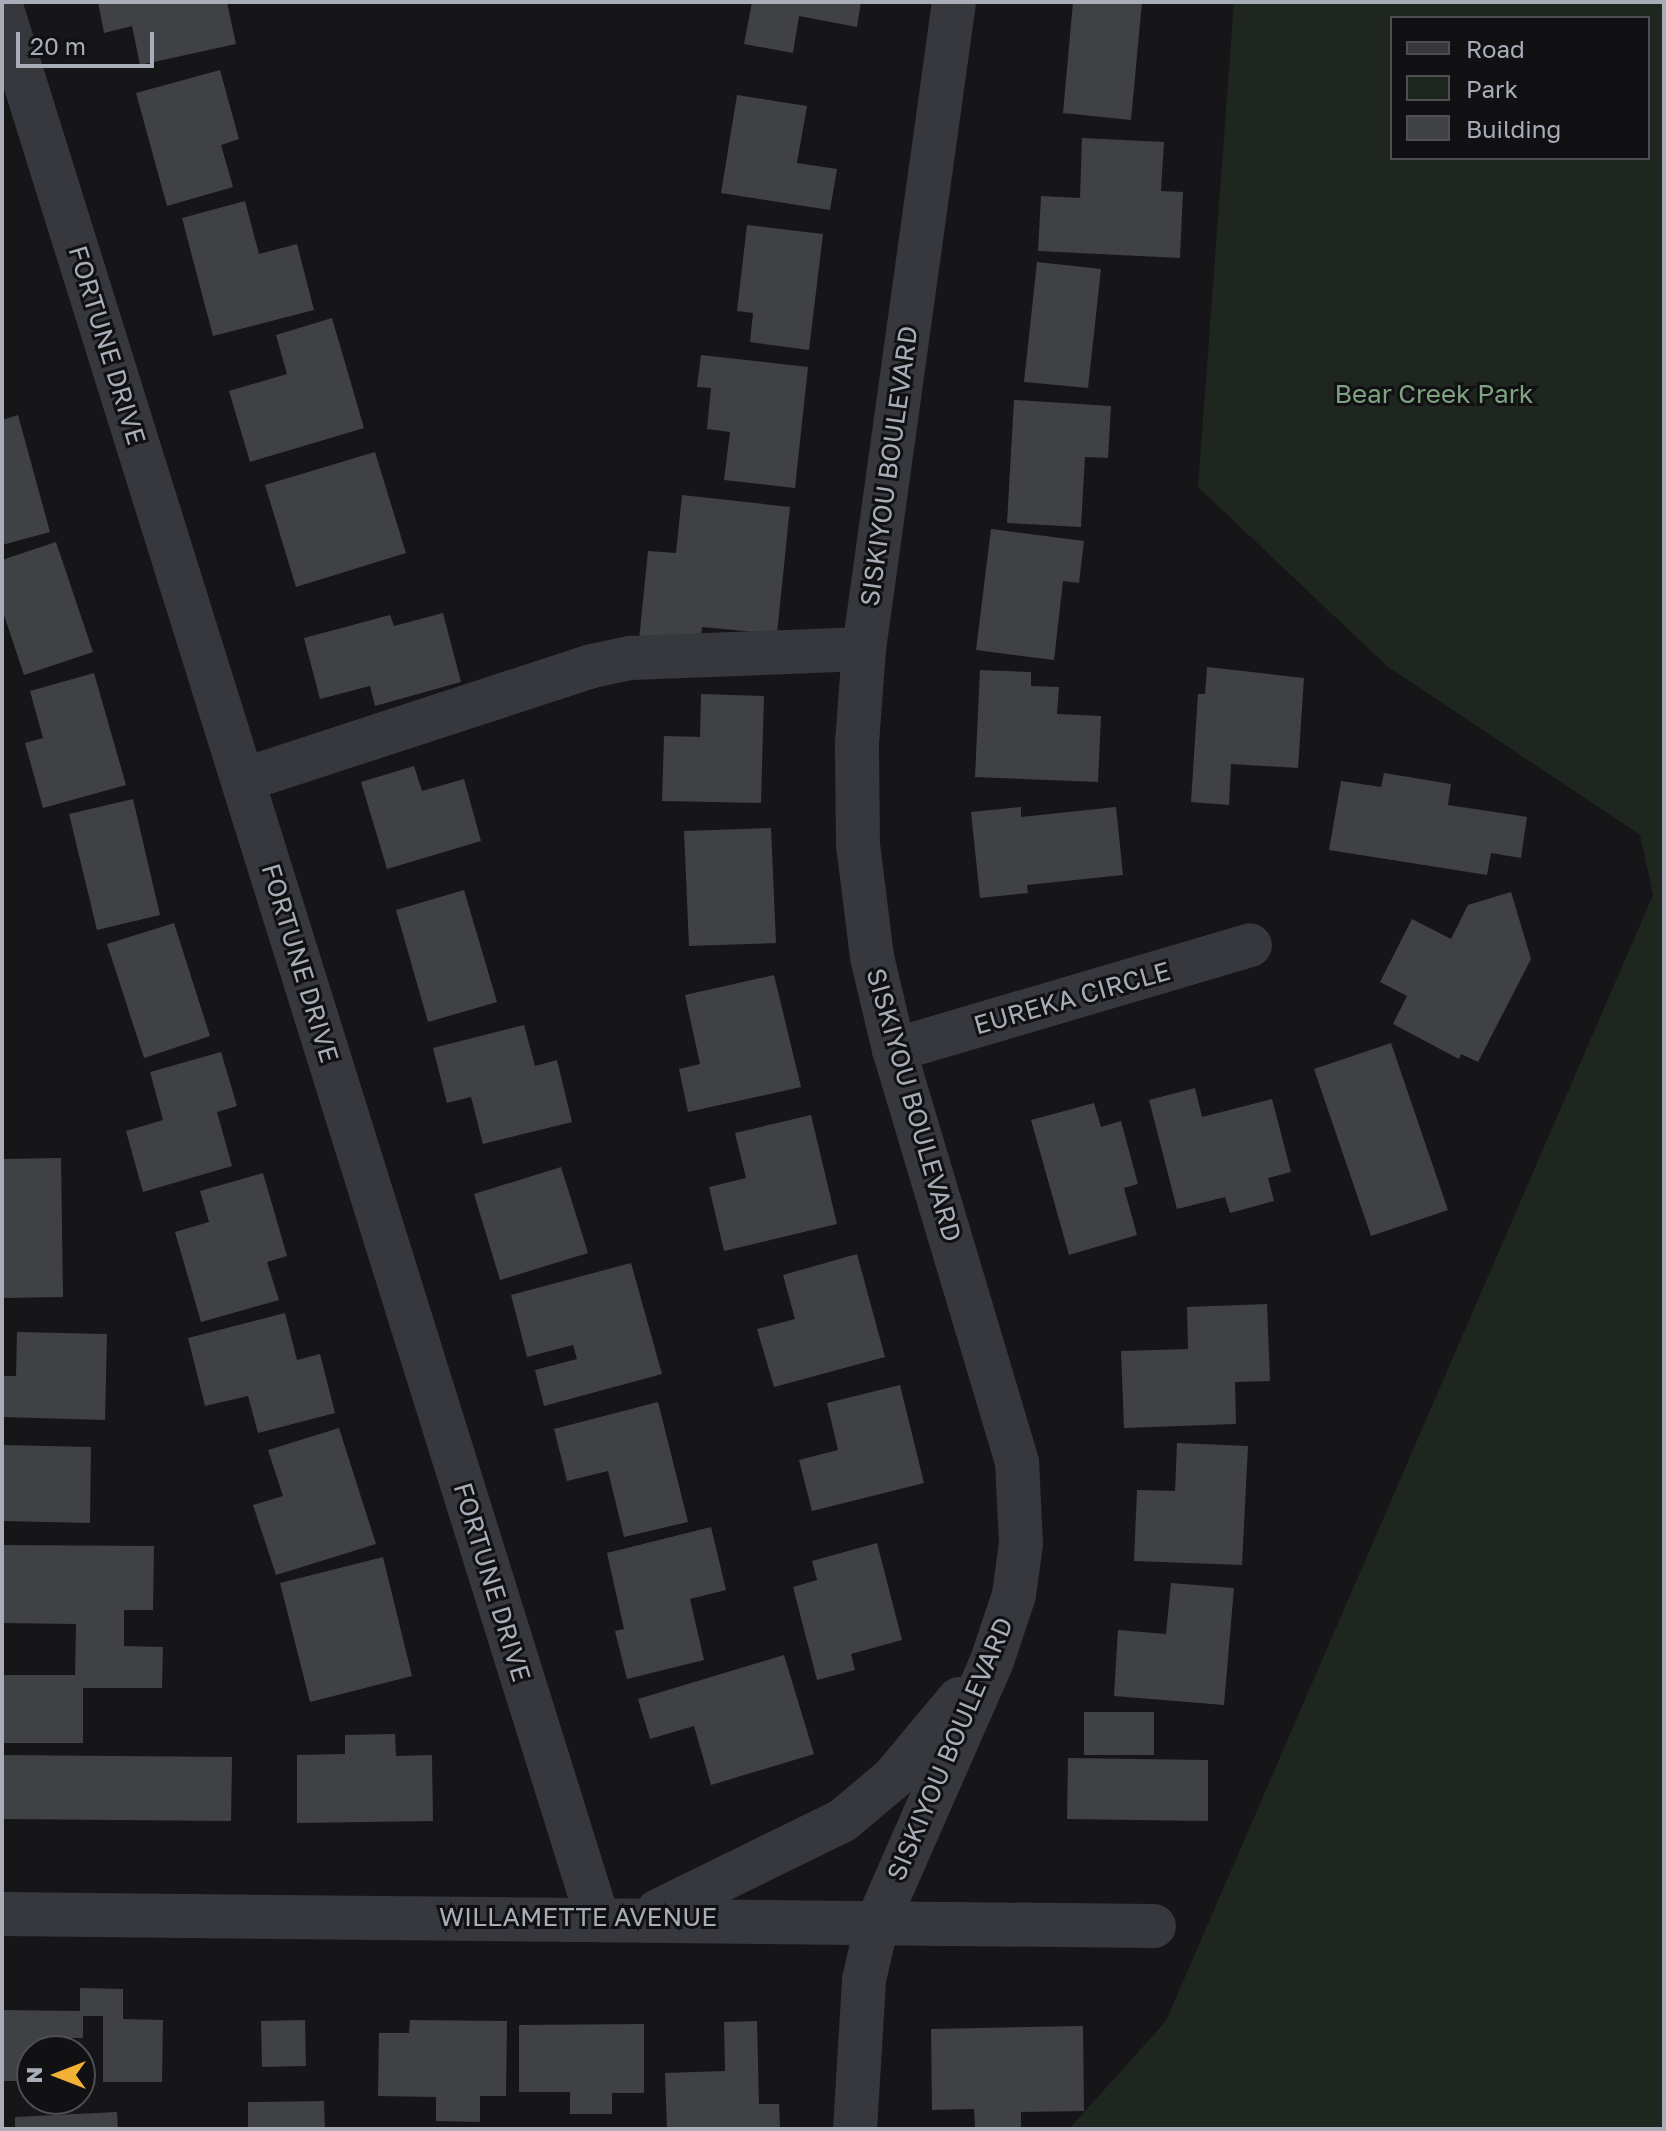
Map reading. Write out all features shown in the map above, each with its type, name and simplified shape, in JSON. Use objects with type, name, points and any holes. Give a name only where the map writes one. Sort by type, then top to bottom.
[{"type":"street","name":"SISKIYOU BOULEVARD","points":[[855,2129],[864,1980],[877,1923],[992,1661],[1014,1595],[1021,1543],[1017,1462],[894,1050],[872,957],[858,845],[857,743],[864,649],[954,2]]},
{"type":"street","name":"FORTUNE DRIVE","points":[[2,9],[597,1917]]},
{"type":"street","points":[[243,780],[592,666],[631,658],[864,649]]},
{"type":"street","name":"EUREKA CIRCLE","points":[[894,1050],[1250,945]]},
{"type":"street","points":[[645,1917],[754,1868],[842,1821],[893,1778],[992,1661]]},
{"type":"street","name":"WILLAMETTE AVENUE","points":[[2,1914],[645,1917],[1154,1926]]},
{"type":"green space","name":"Bear Creek Park","points":[[1234,2],[1664,2],[1664,2129],[1069,2129],[1166,2021],[1653,895],[1640,835],[1388,667],[1198,487]]},
{"type":"building","points":[[98,2],[227,2],[236,44],[140,65],[132,26],[104,33]]},
{"type":"building","points":[[752,2],[861,2],[857,27],[799,16],[793,53],[744,44]]},
{"type":"building","points":[[1073,2],[1142,2],[1131,120],[1063,113]]},
{"type":"building","points":[[220,70],[239,139],[221,145],[233,187],[167,206],[136,93]]},
{"type":"building","points":[[737,95],[807,106],[797,163],[837,169],[830,210],[721,193]]},
{"type":"building","points":[[1082,138],[1164,142],[1161,191],[1183,192],[1180,258],[1038,251],[1041,196],[1080,198]]},
{"type":"building","points":[[245,201],[259,254],[297,244],[314,310],[213,336],[182,218]]},
{"type":"building","points":[[747,225],[823,234],[809,350],[750,342],[753,313],[737,311]]},
{"type":"building","points":[[1037,262],[1101,269],[1088,388],[1024,382]]},
{"type":"building","points":[[332,318],[364,428],[250,462],[229,391],[287,374],[276,335]]},
{"type":"building","points":[[701,355],[808,367],[795,488],[724,480],[730,432],[707,429],[711,388],[697,387]]},
{"type":"building","points":[[1014,400],[1111,406],[1108,458],[1085,457],[1081,527],[1007,523]]},
{"type":"building","points":[[18,415],[50,532],[2,545],[2,420]]},
{"type":"building","points":[[375,452],[406,553],[296,587],[265,485]]},
{"type":"building","points":[[682,495],[790,507],[777,634],[702,627],[700,646],[639,640],[648,551],[676,553]]},
{"type":"building","points":[[991,529],[1084,541],[1079,583],[1063,581],[1054,660],[976,650]]},
{"type":"building","points":[[56,542],[93,652],[24,675],[2,609],[2,560]]},
{"type":"building","points":[[443,613],[461,682],[375,706],[370,686],[320,699],[304,638],[390,615],[394,626]]},
{"type":"building","points":[[1207,667],[1304,678],[1298,768],[1231,764],[1229,805],[1191,802],[1198,694],[1205,694]]},
{"type":"building","points":[[980,670],[1031,672],[1031,686],[1059,687],[1057,714],[1101,716],[1098,782],[975,777]]},
{"type":"building","points":[[94,673],[126,785],[43,808],[25,743],[43,738],[30,691]]},
{"type":"building","points":[[701,694],[764,696],[761,803],[662,801],[664,736],[700,737]]},
{"type":"building","points":[[414,766],[422,791],[464,779],[481,841],[387,869],[361,782]]},
{"type":"building","points":[[1384,773],[1451,784],[1448,805],[1527,817],[1521,858],[1491,853],[1487,875],[1329,850],[1341,781],[1381,787]]},
{"type":"building","points":[[133,799],[160,915],[97,930],[69,814]]},
{"type":"building","points":[[1021,807],[1021,817],[1116,807],[1123,875],[1027,885],[1028,893],[980,898],[971,812]]},
{"type":"building","points":[[771,828],[776,943],[689,946],[684,831]]},
{"type":"building","points":[[464,890],[497,1002],[428,1022],[396,910]]},
{"type":"building","points":[[1511,892],[1531,959],[1478,1062],[1461,1054],[1459,1059],[1393,1024],[1407,996],[1380,982],[1412,919],[1451,939],[1468,905]]},
{"type":"building","points":[[174,923],[210,1036],[144,1058],[107,944]]},
{"type":"building","points":[[774,975],[801,1087],[688,1112],[679,1069],[700,1064],[685,995]]},
{"type":"building","points":[[524,1025],[535,1066],[557,1060],[572,1122],[483,1144],[471,1097],[447,1103],[433,1048]]},
{"type":"building","points":[[1391,1043],[1448,1210],[1371,1236],[1314,1069]]},
{"type":"building","points":[[221,1052],[237,1106],[217,1112],[232,1166],[143,1192],[126,1131],[163,1120],[150,1072]]},
{"type":"building","points":[[1195,1088],[1202,1117],[1272,1099],[1291,1172],[1268,1178],[1274,1201],[1230,1213],[1225,1197],[1177,1209],[1149,1100]]},
{"type":"building","points":[[1094,1103],[1101,1127],[1121,1121],[1138,1184],[1124,1188],[1137,1235],[1069,1255],[1031,1120]]},
{"type":"building","points":[[811,1115],[837,1224],[724,1251],[709,1187],[746,1178],[735,1133]]},
{"type":"building","points":[[61,1158],[63,1297],[2,1298],[2,1159]]},
{"type":"building","points":[[561,1167],[588,1253],[500,1280],[474,1194]]},
{"type":"building","points":[[263,1173],[287,1256],[267,1262],[279,1300],[201,1322],[175,1232],[209,1222],[200,1191]]},
{"type":"building","points":[[857,1254],[885,1357],[774,1387],[757,1329],[795,1319],[783,1275]]},
{"type":"building","points":[[631,1263],[662,1374],[544,1406],[535,1370],[577,1359],[573,1345],[527,1357],[511,1295]]},
{"type":"building","points":[[1267,1304],[1270,1381],[1235,1382],[1236,1424],[1124,1428],[1121,1351],[1188,1349],[1187,1307]]},
{"type":"building","points":[[285,1313],[297,1360],[320,1354],[335,1413],[258,1433],[248,1396],[205,1406],[188,1338]]},
{"type":"building","points":[[17,1332],[107,1334],[105,1420],[2,1417],[2,1376],[16,1376]]},
{"type":"building","points":[[900,1385],[924,1483],[812,1511],[799,1460],[838,1450],[827,1403]]},
{"type":"building","points":[[658,1402],[688,1522],[624,1537],[608,1471],[567,1481],[554,1429]]},
{"type":"building","points":[[339,1428],[376,1544],[276,1575],[253,1505],[283,1496],[268,1450]]},
{"type":"building","points":[[1177,1443],[1248,1446],[1242,1565],[1134,1561],[1137,1490],[1175,1491]]},
{"type":"building","points":[[2,1445],[91,1447],[90,1523],[2,1521]]},
{"type":"building","points":[[711,1527],[726,1590],[690,1599],[704,1660],[627,1679],[615,1631],[624,1629],[607,1553]]},
{"type":"building","points":[[877,1543],[902,1640],[851,1654],[855,1670],[817,1680],[793,1587],[817,1580],[812,1561]]},
{"type":"building","points":[[2,1545],[154,1546],[153,1610],[124,1610],[124,1646],[163,1647],[162,1688],[83,1688],[83,1743],[2,1743],[2,1675],[75,1675],[76,1624],[2,1623]]},
{"type":"building","points":[[383,1557],[412,1676],[310,1702],[280,1583]]},
{"type":"building","points":[[1171,1583],[1234,1588],[1224,1705],[1114,1696],[1118,1630],[1166,1634]]},
{"type":"building","points":[[784,1655],[814,1754],[711,1785],[694,1726],[650,1739],[638,1699]]},
{"type":"building","points":[[1084,1712],[1154,1712],[1154,1755],[1084,1755]]},
{"type":"building","points":[[395,1734],[396,1756],[432,1755],[433,1821],[297,1823],[297,1755],[345,1754],[345,1735]]},
{"type":"building","points":[[2,1755],[232,1757],[231,1821],[2,1819]]},
{"type":"building","points":[[1068,1758],[1208,1760],[1208,1821],[1067,1819]]},
{"type":"building","points":[[80,1988],[123,1989],[123,2019],[163,2020],[162,2082],[103,2082],[103,2016],[83,2016],[83,2035],[16,2035],[16,2081],[2,2081],[2,2010],[80,2011]]},
{"type":"building","points":[[305,2020],[306,2066],[262,2067],[261,2021]]},
{"type":"building","points":[[410,2020],[507,2021],[506,2096],[480,2096],[480,2122],[436,2121],[436,2097],[378,2096],[379,2033],[409,2033]]},
{"type":"building","points":[[757,2021],[759,2104],[779,2104],[780,2129],[667,2129],[665,2073],[725,2071],[724,2022]]},
{"type":"building","points":[[644,2024],[644,2093],[612,2093],[612,2114],[570,2114],[570,2092],[519,2092],[519,2025]]},
{"type":"building","points":[[1083,2026],[1084,2111],[1021,2112],[1021,2127],[975,2128],[974,2109],[932,2110],[931,2029]]},
{"type":"building","points":[[324,2101],[325,2129],[248,2129],[248,2102]]},
{"type":"building","points":[[117,2112],[118,2129],[15,2129],[15,2117]]}]
